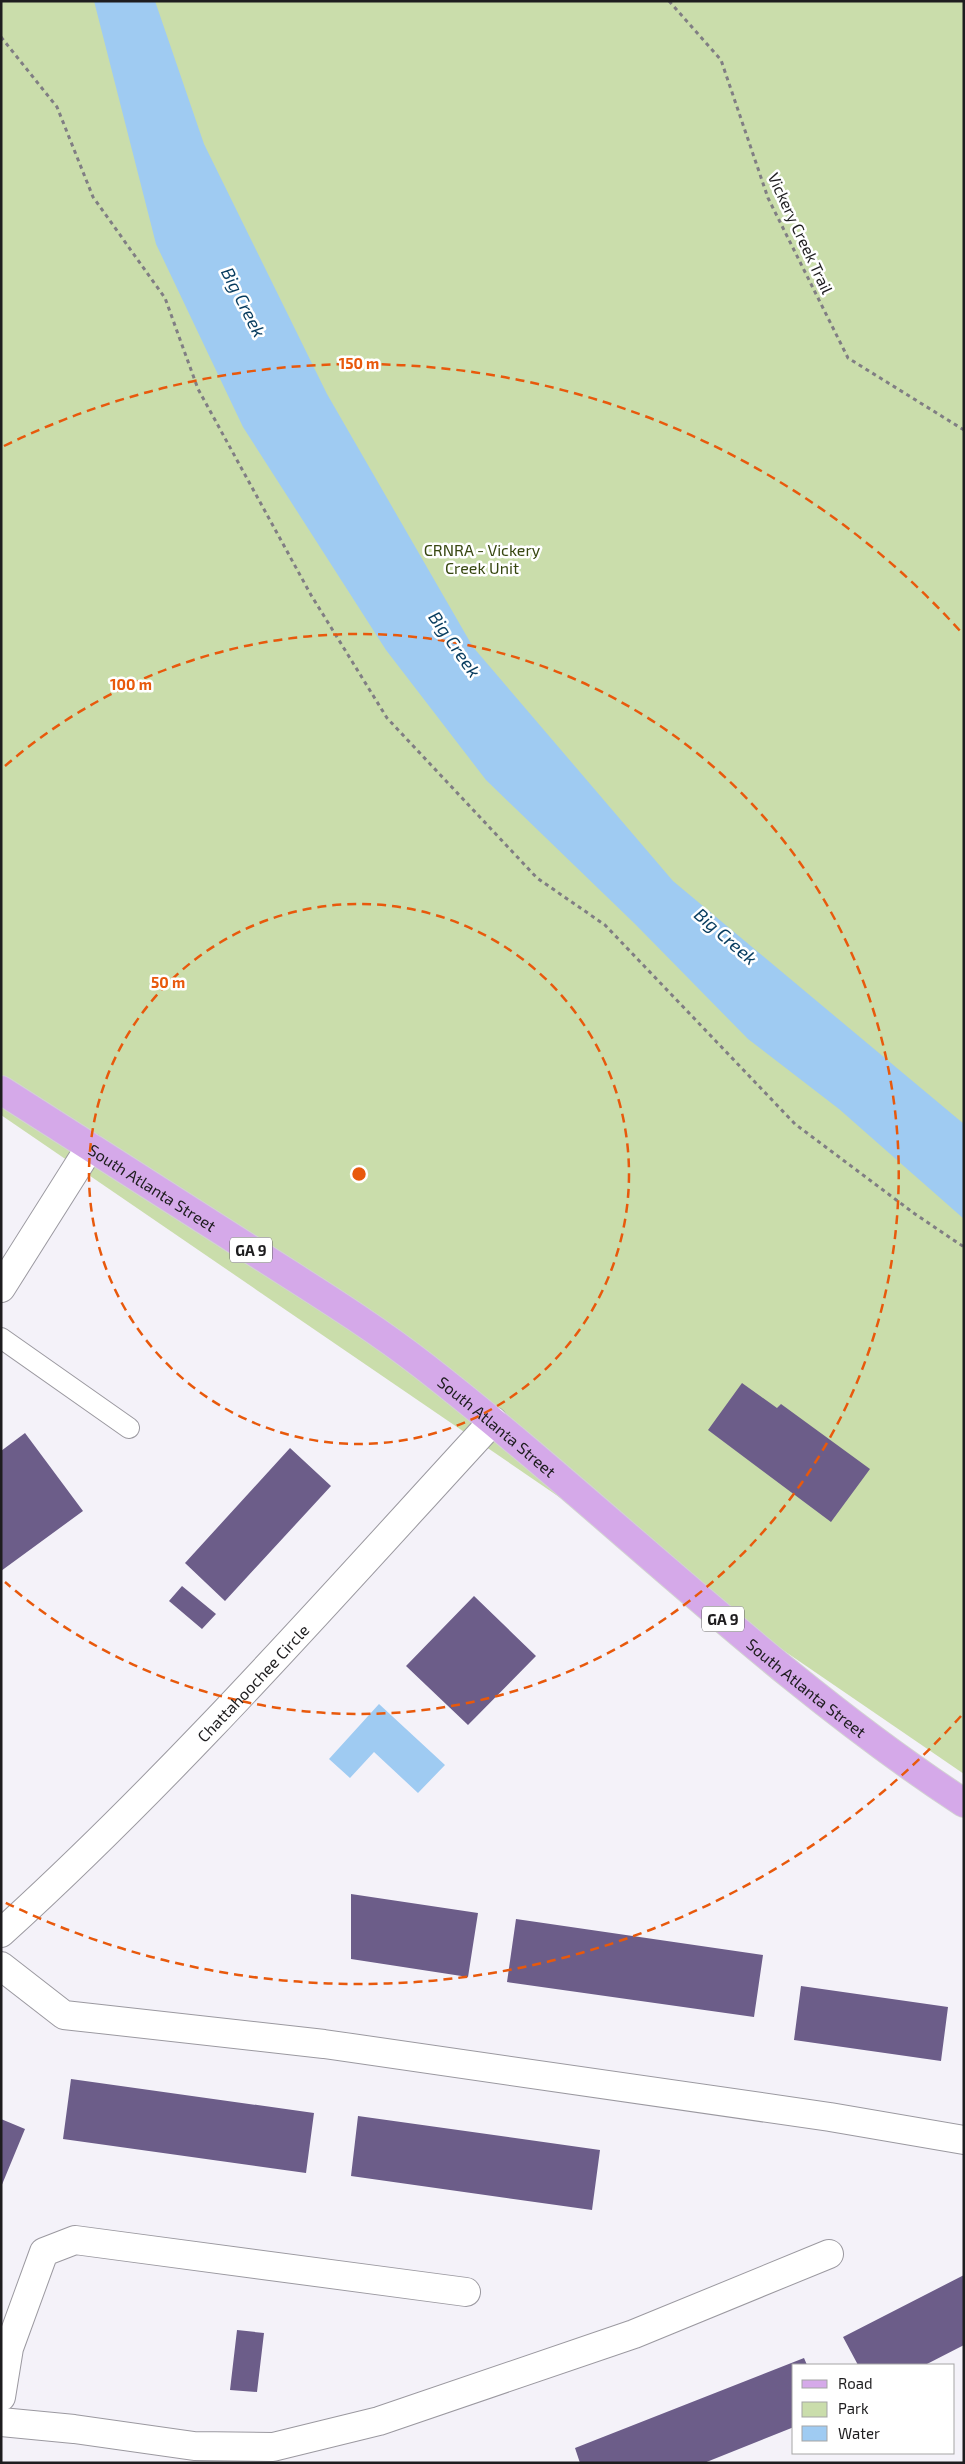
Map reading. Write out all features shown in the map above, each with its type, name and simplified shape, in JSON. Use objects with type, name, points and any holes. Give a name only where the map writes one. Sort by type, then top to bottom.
[{"type":"main road","name":"South Atlanta Street","points":[[1,1090],[348,1312],[422,1365],[493,1422],[788,1674],[850,1723],[964,1803]]},
{"type":"street","points":[[1,1288],[90,1146]]},
{"type":"street","name":"Chattahoochee Circle","points":[[1,1933],[79,1862],[226,1710],[493,1422]]},
{"type":"street","points":[[1,1966],[64,2014],[324,2044],[830,2117],[964,2140]]},
{"type":"street","points":[[1,2396],[9,2348],[44,2252],[75,2240],[466,2292]]},
{"type":"street","points":[[1,2422],[74,2429],[194,2446],[273,2447],[380,2421],[625,2338],[829,2254]]},
{"type":"lane","points":[[1,1338],[129,1428]]},
{"type":"path","name":"Vickery Creek Trail","points":[[669,1],[721,60],[768,198],[848,358],[964,430]]},
{"type":"path","points":[[1,37],[57,107],[93,197],[165,298],[198,389],[311,595],[387,718],[537,878],[605,925],[794,1124],[915,1214],[964,1247]]},
{"type":"green space","name":"CRNRA - Vickery Creek Unit","points":[[1,1],[964,1],[964,1774],[1,1115]]},
{"type":"water","name":"Big Creek","points":[[94,1],[155,1],[204,144],[327,394],[473,647],[673,881],[964,1124],[964,1219],[839,1109],[748,1039],[635,924],[486,780],[386,650],[243,427],[156,244]]},
{"type":"water","points":[[379,1704],[445,1765],[418,1793],[374,1752],[350,1778],[329,1759]]},
{"type":"building","points":[[742,1383],[777,1408],[781,1404],[870,1469],[831,1522],[708,1430]]},
{"type":"building","points":[[25,1433],[83,1511],[1,1571],[1,1451]]},
{"type":"building","points":[[290,1448],[331,1486],[225,1601],[185,1563]]},
{"type":"building","points":[[182,1586],[216,1614],[202,1629],[169,1601]]},
{"type":"building","points":[[474,1596],[536,1656],[468,1725],[406,1666]]},
{"type":"building","points":[[351,1894],[478,1913],[468,1977],[351,1959]]},
{"type":"building","points":[[516,1919],[763,1955],[754,2017],[507,1982]]},
{"type":"building","points":[[801,1986],[948,2007],[941,2061],[794,2040]]},
{"type":"building","points":[[71,2079],[314,2113],[306,2173],[63,2139]]},
{"type":"building","points":[[358,2116],[600,2150],[592,2210],[351,2176]]},
{"type":"building","points":[[1,2119],[25,2129],[1,2187]]},
{"type":"building","points":[[964,2275],[964,2345],[927,2364],[857,2364],[843,2337]]},
{"type":"building","points":[[237,2330],[264,2333],[257,2392],[230,2390]]},
{"type":"building","points":[[804,2358],[807,2364],[792,2364],[792,2428],[704,2463],[580,2463],[575,2448]]}]
